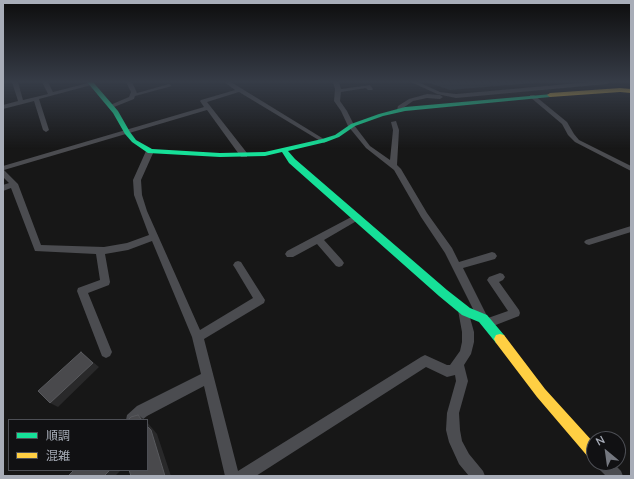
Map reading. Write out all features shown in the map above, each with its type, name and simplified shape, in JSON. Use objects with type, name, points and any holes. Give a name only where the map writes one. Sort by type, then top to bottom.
[{"type":"street","points":[[3,107],[15,104]]},
{"type":"street","points":[[38,104],[46,130]]},
{"type":"street","points":[[116,104],[112,106],[127,133],[134,141],[150,151],[244,155],[265,154],[324,141],[337,136],[351,126],[400,110],[453,104]]},
{"type":"street","points":[[205,104],[244,155]]},
{"type":"street","points":[[264,104],[324,141]]},
{"type":"street","points":[[339,104],[351,126],[368,147],[393,166],[408,187],[424,215],[449,251],[486,321],[509,349],[541,394],[586,444]]},
{"type":"street","points":[[400,110],[400,107],[404,104]]},
{"type":"street","points":[[542,104],[565,123],[571,135],[577,141],[631,169]]},
{"type":"street","points":[[3,168],[127,133],[142,126],[208,108]]},
{"type":"street","points":[[393,166],[396,130],[394,122]]},
{"type":"street","points":[[284,150],[292,160],[463,310],[486,321],[515,313],[492,280],[500,277]]},
{"type":"street","points":[[150,151],[140,169],[137,180],[138,195],[142,211],[155,236],[198,337],[232,476]]},
{"type":"street","points":[[3,172],[14,184],[38,248],[100,251],[128,246],[155,236]]},
{"type":"street","points":[[3,188],[14,184]]},
{"type":"street","points":[[290,254],[358,217]]},
{"type":"street","points":[[590,242],[631,229]]},
{"type":"street","points":[[318,239],[339,263]]},
{"type":"street","points":[[100,251],[105,282],[82,291],[106,352]]},
{"type":"street","points":[[457,266],[492,256]]},
{"type":"street","points":[[198,337],[260,300],[238,265]]},
{"type":"street","points":[[243,476],[425,361],[447,371],[453,370],[465,354],[468,342],[468,332],[463,310]]},
{"type":"street","points":[[458,364],[462,381],[453,413],[453,430],[456,442],[464,459],[478,476]]},
{"type":"street","points":[[133,419],[142,411],[208,377]]},
{"type":"building","points":[[81,352],[93,363],[50,403],[38,391]]},
{"type":"building","points":[[138,415],[141,419],[129,419]]},
{"type":"building","points":[[148,427],[151,430],[165,476],[131,476],[129,471],[148,471]]},
{"type":"building","points":[[73,471],[109,471],[104,476],[68,476]]},
{"type":"traffic: fast","points":[[109,104],[116,112],[127,133],[134,141],[150,151],[220,155],[265,154],[324,141],[337,136],[353,125],[381,115],[405,109],[453,104]]},
{"type":"traffic: fast","points":[[284,150],[292,161],[443,293],[466,312],[483,318],[500,339]]},
{"type":"traffic: slow","points":[[500,339],[541,393],[586,444]]}]
